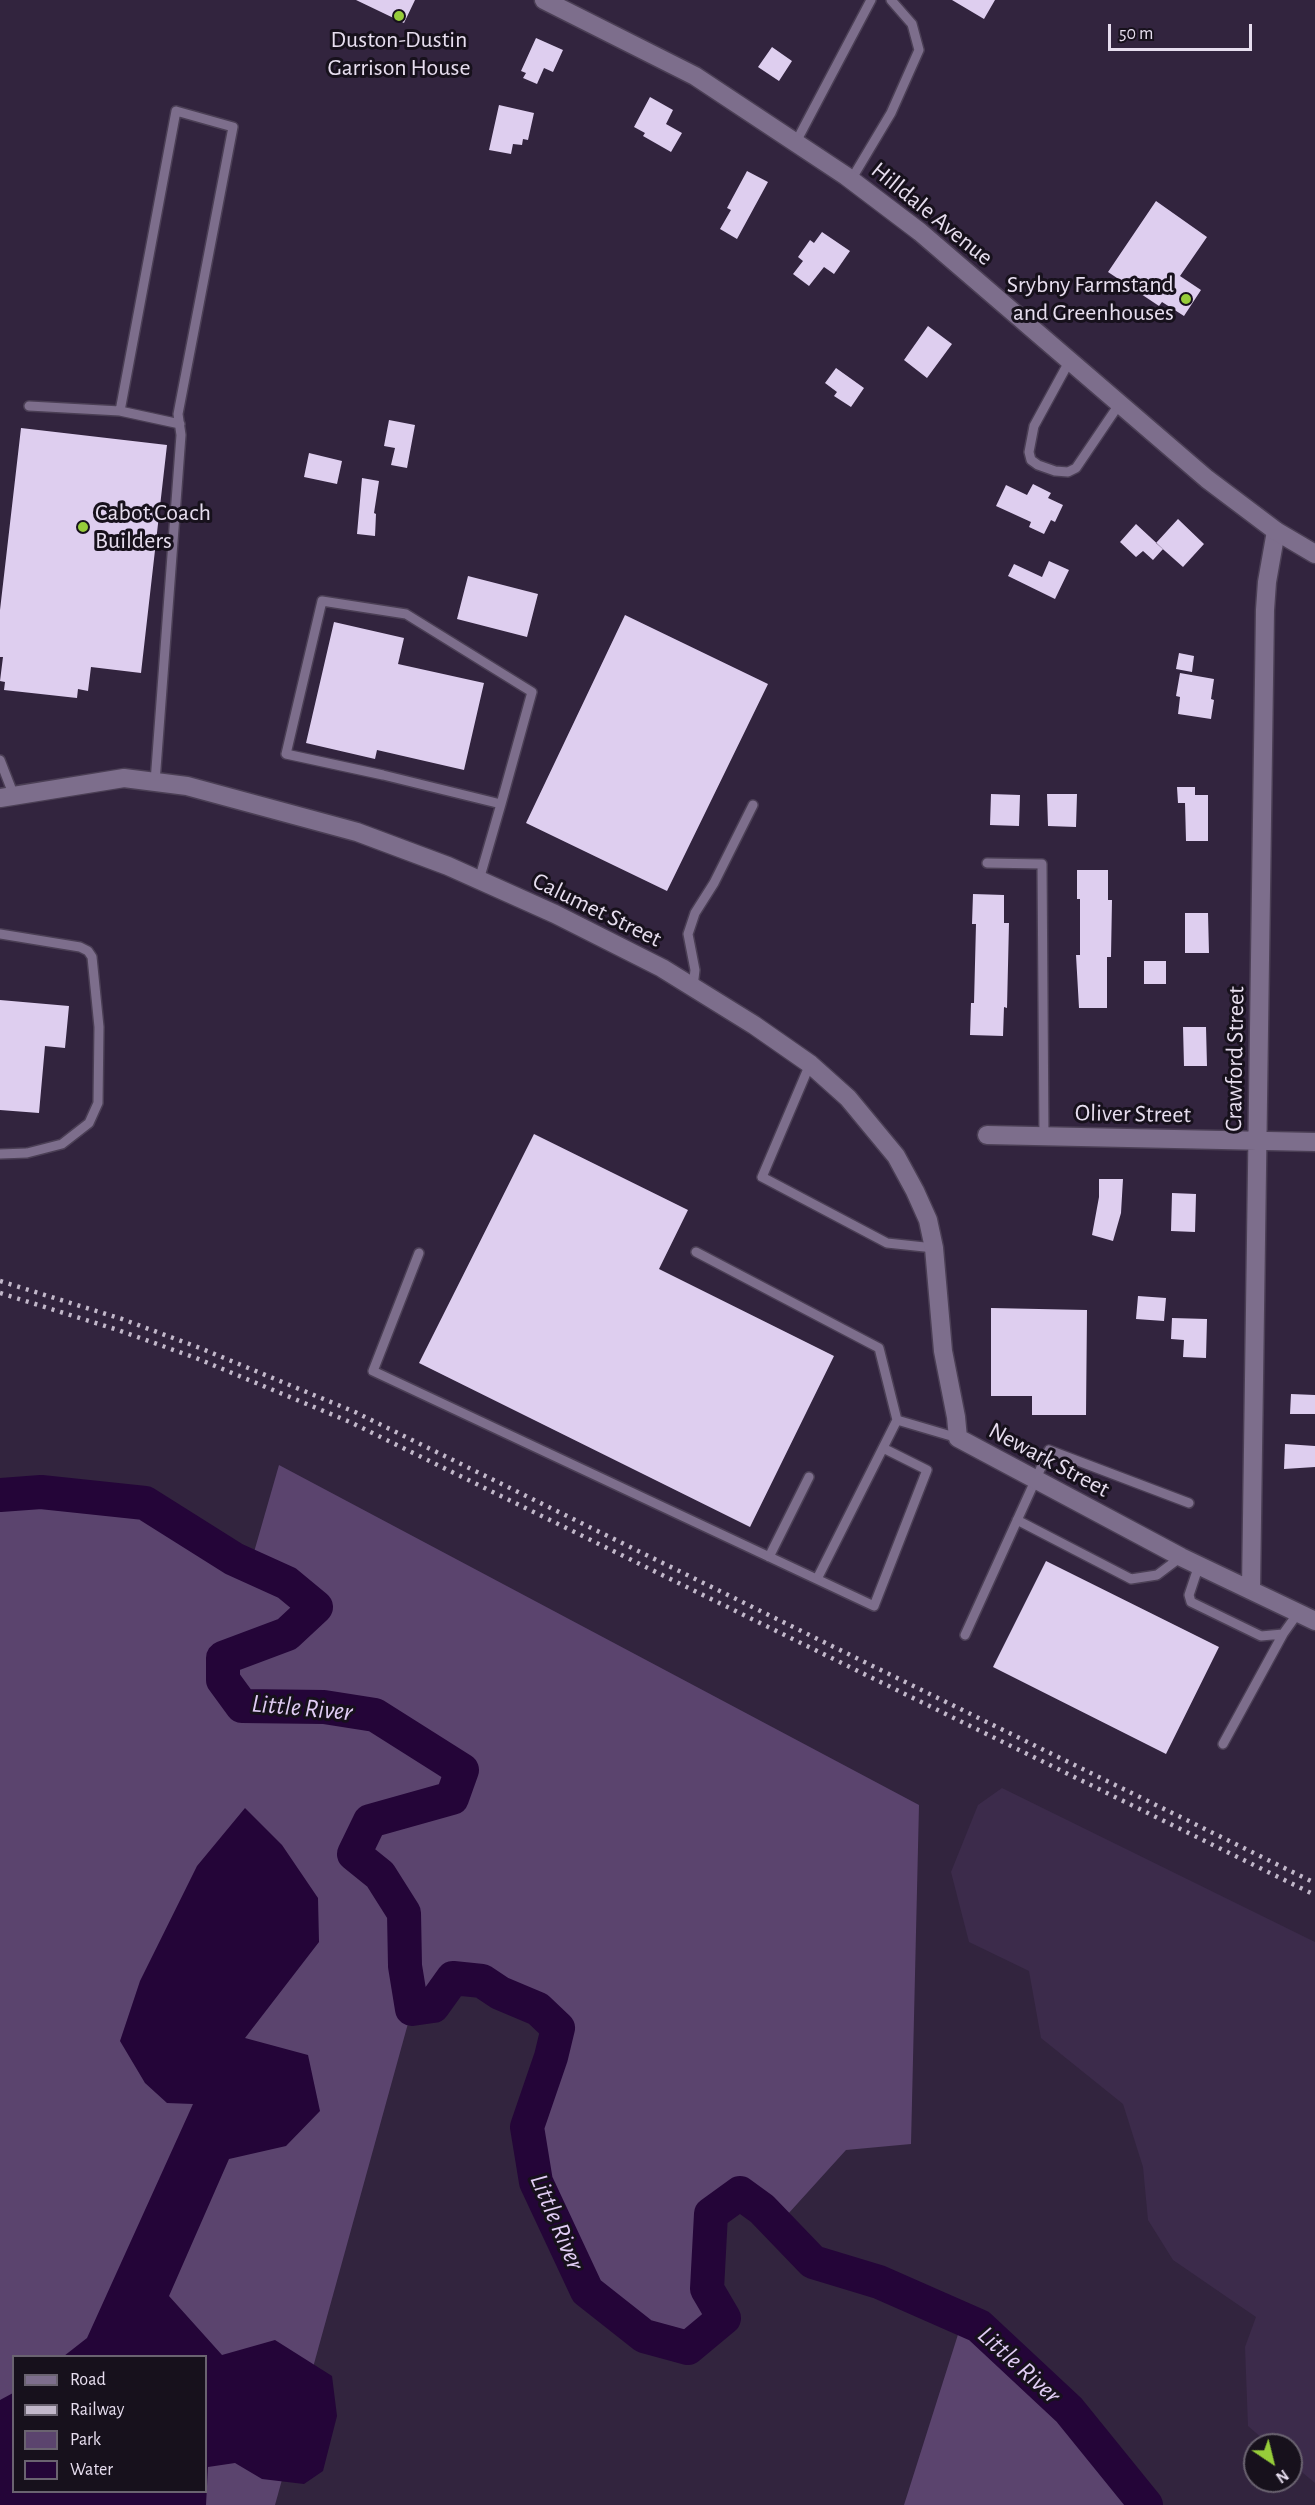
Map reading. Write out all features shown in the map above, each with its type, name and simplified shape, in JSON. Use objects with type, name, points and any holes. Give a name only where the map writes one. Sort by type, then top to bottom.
[{"type":"street","name":"Hilldale Avenue","points":[[544,0],[695,76],[851,180],[920,232],[1207,479],[1276,531],[1315,554]]},
{"type":"street","name":"Crawford Street","points":[[1251,1589],[1265,620],[1267,582],[1276,531]]},
{"type":"street","name":"Calumet Street","points":[[7,797],[124,778],[187,786],[357,832],[479,880],[555,914],[662,968],[754,1025],[810,1064],[848,1098],[880,1134],[901,1165],[928,1220]]},
{"type":"street","name":"Oliver Street","points":[[987,1135],[1315,1142]]},
{"type":"street","name":"Newark Street","points":[[928,1220],[934,1248],[943,1351],[958,1438],[1181,1557],[1315,1621]]},
{"type":"lane","points":[[796,142],[871,0]]},
{"type":"lane","points":[[851,180],[891,113],[919,50],[912,24],[891,0]]},
{"type":"lane","points":[[120,411],[176,111],[233,128],[178,414],[181,447],[155,782]]},
{"type":"lane","points":[[1070,360],[1034,426],[1029,452],[1032,460],[1038,465],[1055,471],[1068,472],[1076,468],[1120,404]]},
{"type":"lane","points":[[29,406],[120,411],[180,424]]},
{"type":"lane","points":[[479,880],[501,804],[532,692],[406,614],[322,601],[286,754],[501,804]]},
{"type":"lane","points":[[0,760],[7,797]]},
{"type":"lane","points":[[693,987],[695,970],[688,934],[695,913],[714,883],[753,805]]},
{"type":"lane","points":[[987,863],[1042,864],[1044,1136]]},
{"type":"lane","points":[[0,934],[80,947],[88,951],[92,957],[99,1027],[98,1103],[89,1123],[62,1144],[27,1153],[0,1154]]},
{"type":"lane","points":[[810,1064],[762,1177],[887,1243],[934,1248]]},
{"type":"lane","points":[[696,1252],[879,1348],[897,1420],[817,1579]]},
{"type":"lane","points":[[419,1253],[373,1371],[874,1606],[927,1470],[883,1448]]},
{"type":"lane","points":[[897,1420],[958,1438]]},
{"type":"lane","points":[[965,1635],[1049,1450],[1189,1503]]},
{"type":"lane","points":[[769,1557],[809,1477]]},
{"type":"lane","points":[[1017,1520],[1131,1579],[1157,1575],[1181,1557]]},
{"type":"lane","points":[[1199,1565],[1189,1595],[1191,1602],[1261,1636],[1282,1634]]},
{"type":"lane","points":[[1223,1744],[1282,1634],[1298,1613]]},
{"type":"shaded area","points":[[1002,1788],[1315,1942],[1315,2483],[1303,2473],[1303,2433],[1256,2433],[1248,2426],[1245,2347],[1256,2317],[1173,2260],[1148,2220],[1143,2167],[1123,2104],[1041,2038],[1029,1971],[969,1942],[951,1872],[978,1805]]},
{"type":"green space","points":[[279,1465],[919,1805],[911,2144],[846,2150],[778,2225],[762,2209],[740,2193],[711,2213],[707,2289],[724,2318],[688,2348],[644,2336],[587,2291],[536,2182],[527,2127],[551,2057],[558,2028],[538,2009],[500,1993],[482,1981],[453,1979],[433,2006],[412,2009],[275,2505],[0,2505],[0,1496],[141,1494],[250,1566]],"holes":[[[259,1706],[324,1707],[365,1714]],[[357,1857],[380,1875],[401,1908],[400,1908]]]},
{"type":"green space","points":[[961,2325],[991,2325],[1069,2410],[1146,2505],[904,2505]]},
{"type":"water","points":[[245,1808],[282,1845],[318,1898],[319,1942],[245,2038],[308,2055],[320,2111],[286,2146],[229,2159],[169,2296],[222,2355],[275,2340],[332,2376],[337,2416],[323,2471],[304,2484],[262,2479],[235,2463],[208,2467],[207,2486],[207,2355],[65,2355],[87,2338],[193,2104],[167,2103],[145,2083],[120,2041],[140,1981],[197,1866]]},
{"type":"water","points":[[12,2394],[12,2493],[207,2493],[206,2505],[0,2505],[0,2400]]},
{"type":"building","name":"Duston-Dustin Garrison House","points":[[356,0],[415,0],[404,23]]},
{"type":"building","points":[[952,0],[995,0],[984,19]]},
{"type":"building","points":[[536,38],[563,50],[553,72],[544,68],[537,84],[523,78],[526,73],[521,71]]},
{"type":"building","points":[[772,47],[792,61],[779,81],[758,67]]},
{"type":"building","points":[[650,97],[673,110],[666,124],[682,133],[671,152],[643,136],[645,133],[634,127]]},
{"type":"building","points":[[499,105],[534,113],[528,140],[523,139],[522,145],[513,144],[511,154],[489,150]]},
{"type":"building","points":[[747,171],[768,182],[737,239],[720,229],[731,210],[727,208]]},
{"type":"building","points":[[1156,201],[1207,237],[1180,276],[1201,290],[1184,316],[1162,302],[1159,306],[1108,272]]},
{"type":"building","points":[[822,232],[850,251],[834,274],[824,267],[809,286],[793,274],[803,261],[798,257],[810,240],[814,243]]},
{"type":"building","points":[[928,326],[952,344],[927,378],[904,360]]},
{"type":"building","points":[[836,368],[864,388],[851,407],[834,396],[837,392],[825,383]]},
{"type":"building","points":[[389,420],[415,425],[407,468],[391,465],[395,448],[384,446]]},
{"type":"building","name":"Cabot Coach Builders","points":[[21,428],[167,445],[141,673],[91,667],[88,691],[78,689],[77,698],[4,690],[5,682],[0,681],[3,657],[0,657],[0,610]]},
{"type":"building","points":[[309,453],[342,461],[337,484],[304,477]]},
{"type":"building","points":[[362,478],[379,481],[374,513],[376,514],[375,536],[357,534]]},
{"type":"building","points":[[1033,484],[1051,493],[1048,498],[1063,505],[1055,522],[1051,520],[1044,534],[1029,527],[1031,522],[996,506],[1006,485],[1027,495]]},
{"type":"building","points":[[1178,519],[1204,544],[1183,567],[1156,543]]},
{"type":"building","points":[[1136,524],[1163,549],[1153,560],[1143,551],[1136,557],[1120,542]]},
{"type":"building","points":[[1049,561],[1069,570],[1055,599],[1008,576],[1014,564],[1042,577]]},
{"type":"building","points":[[468,576],[538,594],[527,637],[457,619]]},
{"type":"building","points":[[625,615],[768,684],[667,891],[526,823]]},
{"type":"building","points":[[334,622],[404,638],[398,664],[484,683],[464,770],[377,750],[375,759],[306,743]]},
{"type":"building","points":[[1179,653],[1194,656],[1192,672],[1176,669]]},
{"type":"building","points":[[1180,673],[1214,679],[1211,719],[1178,714],[1180,697],[1176,696]]},
{"type":"building","points":[[1177,787],[1195,787],[1195,795],[1208,795],[1208,841],[1186,841],[1185,803],[1178,803]]},
{"type":"building","points":[[991,794],[1020,795],[1019,826],[990,825]]},
{"type":"building","points":[[1047,794],[1077,794],[1076,827],[1048,826]]},
{"type":"building","points":[[1077,870],[1108,870],[1108,900],[1112,900],[1111,957],[1107,957],[1107,1008],[1079,1008],[1076,955],[1080,955],[1080,899],[1077,899]]},
{"type":"building","points":[[973,894],[1004,895],[1004,923],[1009,923],[1007,1008],[1004,1007],[1003,1036],[970,1035],[971,1003],[974,1003],[976,924],[972,924]]},
{"type":"building","points":[[1185,913],[1208,913],[1209,953],[1185,953]]},
{"type":"building","points":[[1144,961],[1166,961],[1166,984],[1144,984]]},
{"type":"building","points":[[0,1000],[69,1006],[65,1048],[45,1046],[39,1113],[0,1110]]},
{"type":"building","points":[[1183,1027],[1206,1027],[1207,1066],[1184,1066]]},
{"type":"building","points":[[534,1134],[688,1210],[659,1269],[834,1356],[750,1527],[419,1363]]},
{"type":"building","points":[[1099,1179],[1123,1179],[1121,1213],[1113,1241],[1092,1235],[1099,1197]]},
{"type":"building","points":[[1172,1193],[1196,1194],[1195,1232],[1171,1231]]},
{"type":"building","points":[[1138,1296],[1166,1298],[1164,1321],[1136,1319]]},
{"type":"building","points":[[991,1308],[1087,1310],[1086,1415],[1032,1415],[1032,1396],[991,1396]]},
{"type":"building","points":[[1172,1318],[1207,1319],[1206,1358],[1183,1357],[1184,1340],[1171,1339]]},
{"type":"building","points":[[1291,1394],[1315,1395],[1315,1414],[1290,1414]]},
{"type":"building","points":[[1285,1444],[1315,1446],[1315,1467],[1284,1469]]},
{"type":"building","points":[[1046,1561],[1219,1647],[1166,1754],[993,1667]]},
{"type":"waterway","name":"Little River","points":[[0,1495],[41,1492],[145,1503],[234,1559],[287,1583],[316,1607],[287,1634],[223,1658],[223,1680],[242,1706],[324,1707],[375,1715],[462,1770],[452,1798],[370,1821],[354,1854],[380,1875],[404,1913],[405,1966],[412,2009],[433,2006],[453,1978],[482,1981],[500,1993],[538,2009],[558,2028],[551,2057],[527,2127],[536,2182],[587,2291],[644,2336],[688,2348],[724,2318],[707,2289],[711,2214],[740,2193],[762,2209],[813,2262],[879,2282],[979,2326],[1069,2410],[1146,2505]]},
{"type":"railway","points":[[0,1281],[122,1319],[200,1348],[355,1412],[1315,1883]]},
{"type":"railway","points":[[0,1293],[118,1330],[196,1358],[350,1422],[1315,1895]]},
{"type":"place","name":"Duston-Dustin Garrison House","points":[[399,16]]},
{"type":"place","name":"Srybny Farmstand and Greenhouses","points":[[1186,299]]},
{"type":"place","name":"Cabot Coach Builders","points":[[83,527]]}]
